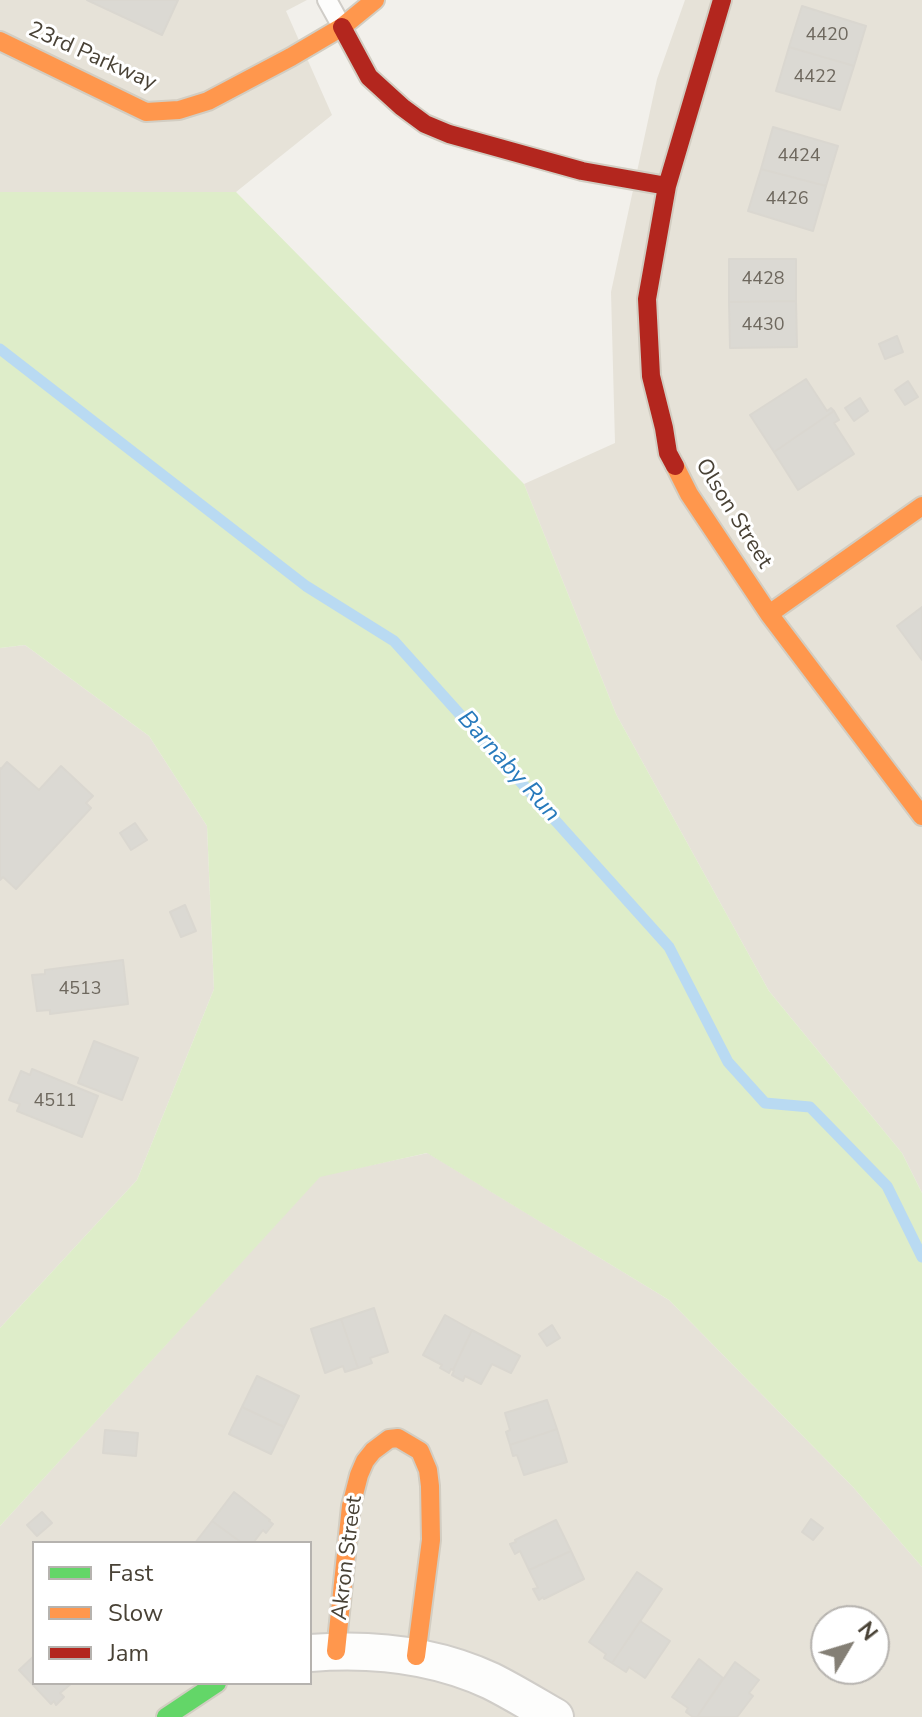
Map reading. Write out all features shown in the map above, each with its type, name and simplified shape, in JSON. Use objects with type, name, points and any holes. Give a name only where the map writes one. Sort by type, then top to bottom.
[{"type":"street","name":"23rd Parkway","points":[[0,41],[146,112],[179,110],[208,101],[291,57],[342,27],[375,0]]},
{"type":"street","points":[[342,27],[369,77],[425,124],[449,134],[582,171],[667,186],[722,0]]},
{"type":"street","name":"Olson Street","points":[[667,186],[647,299],[651,376],[668,453],[689,494],[769,614],[922,816]]},
{"type":"street","points":[[769,614],[922,506]]},
{"type":"street","name":"Akron Street","points":[[416,1656],[431,1540],[430,1486],[428,1470],[420,1451],[398,1438],[389,1439],[373,1451],[359,1475],[323,1652],[376,1651],[416,1656],[491,1682],[555,1717]]},
{"type":"street","points":[[166,1717],[214,1685]]},
{"type":"lane","points":[[327,0],[342,27]]},
{"type":"shaded area","points":[[0,0],[307,0],[286,11],[332,115],[236,192],[0,192]]},
{"type":"shaded area","points":[[685,0],[922,0],[922,1193],[902,1153],[769,991],[616,714],[524,484],[615,443],[611,292],[657,79]]},
{"type":"shaded area","points":[[25,645],[149,736],[207,826],[214,989],[137,1180],[0,1328],[0,648]]},
{"type":"shaded area","points":[[428,1153],[669,1300],[853,1487],[922,1567],[922,1717],[0,1717],[0,1526],[320,1176]]},
{"type":"green space","points":[[0,192],[236,192],[524,484],[616,714],[769,991],[902,1153],[922,1193],[922,1567],[853,1487],[669,1300],[427,1153],[320,1177],[0,1526],[0,1328],[137,1180],[214,989],[207,826],[149,736],[25,645],[0,648]]},
{"type":"building","points":[[87,0],[178,0],[162,35]]},
{"type":"building","points":[[802,6],[866,26],[854,66],[789,47]]},
{"type":"building","points":[[789,47],[854,66],[840,110],[776,91]]},
{"type":"building","points":[[773,127],[838,146],[826,186],[761,169]]},
{"type":"building","points":[[761,169],[826,186],[813,231],[748,211]]},
{"type":"building","points":[[729,259],[796,259],[796,301],[729,302]]},
{"type":"building","points":[[796,301],[797,347],[730,348],[729,302]]},
{"type":"building","points":[[897,336],[903,352],[885,359],[879,344]]},
{"type":"building","points":[[806,379],[827,411],[831,408],[834,411],[774,452],[750,415]]},
{"type":"building","points":[[908,381],[918,397],[905,405],[895,390]]},
{"type":"building","points":[[860,398],[868,411],[854,421],[845,408]]},
{"type":"building","points":[[834,411],[839,420],[834,423],[854,454],[798,490],[774,452]]},
{"type":"building","points":[[922,607],[922,660],[897,626]]},
{"type":"building","points":[[7,762],[39,790],[61,766],[93,796],[86,803],[91,808],[16,889],[3,877],[0,880],[0,768]]},
{"type":"building","points":[[135,823],[147,840],[131,850],[120,833]]},
{"type":"building","points":[[185,905],[196,931],[181,937],[170,912]]},
{"type":"building","points":[[123,960],[128,1004],[50,1014],[50,1010],[37,1011],[32,975],[45,974],[45,970]]},
{"type":"building","points":[[94,1041],[138,1058],[122,1100],[78,1083]]},
{"type":"building","points":[[32,1069],[98,1096],[82,1137],[17,1111],[20,1104],[9,1100],[21,1071],[30,1075]]},
{"type":"building","points":[[374,1308],[388,1352],[370,1358],[372,1363],[358,1368],[341,1319]]},
{"type":"building","points":[[445,1315],[472,1330],[449,1373],[440,1368],[442,1365],[423,1355]]},
{"type":"building","points":[[341,1319],[358,1368],[345,1372],[343,1366],[325,1373],[311,1329]]},
{"type":"building","points":[[552,1325],[560,1338],[547,1346],[539,1334]]},
{"type":"building","points":[[472,1330],[520,1356],[511,1373],[492,1364],[481,1384],[465,1376],[463,1381],[452,1375]]},
{"type":"building","points":[[257,1376],[299,1396],[284,1427],[242,1407]]},
{"type":"building","points":[[547,1400],[557,1429],[510,1445],[505,1413]]},
{"type":"building","points":[[242,1407],[284,1427],[271,1454],[229,1434]]},
{"type":"building","points":[[557,1429],[567,1462],[524,1475],[510,1445]]},
{"type":"building","points":[[105,1430],[138,1433],[136,1456],[103,1453]]},
{"type":"building","points":[[234,1492],[273,1524],[255,1541],[239,1541],[212,1521]]},
{"type":"building","points":[[42,1512],[52,1523],[37,1536],[27,1525]]},
{"type":"building","points":[[811,1519],[823,1528],[813,1540],[802,1532]]},
{"type":"building","points":[[556,1520],[571,1551],[529,1570],[520,1551],[515,1554],[510,1544]]},
{"type":"building","points":[[212,1521],[239,1541],[197,1541]]},
{"type":"building","points":[[571,1551],[584,1579],[539,1600],[533,1589],[538,1588],[529,1570]]},
{"type":"building","points":[[637,1572],[662,1589],[612,1663],[604,1658],[606,1654],[589,1642]]},
{"type":"building","points":[[640,1621],[670,1641],[645,1678],[629,1667],[626,1672],[612,1663]]},
{"type":"building","points":[[32,1658],[32,1684],[19,1670]]},
{"type":"building","points":[[699,1659],[723,1678],[697,1717],[693,1717],[686,1712],[688,1708],[672,1697]]},
{"type":"building","points":[[735,1662],[759,1680],[749,1693],[753,1696],[737,1717],[697,1717]]},
{"type":"building","points":[[33,1685],[70,1685],[60,1693],[64,1697],[56,1705],[54,1701],[51,1704]]},
{"type":"waterway","name":"Barnaby Run","points":[[0,349],[306,586],[394,641],[669,947],[728,1062],[765,1103],[810,1107],[887,1186],[922,1257]]},
{"type":"traffic: fast","points":[[166,1717],[214,1685]]},
{"type":"traffic: slow","points":[[0,41],[146,112],[179,110],[208,101],[291,57],[342,27],[375,0]]},
{"type":"traffic: slow","points":[[675,466],[689,494],[769,614],[922,816]]},
{"type":"traffic: slow","points":[[769,614],[922,506]]},
{"type":"traffic: slow","points":[[336,1651],[351,1506],[359,1475],[373,1451],[389,1439],[398,1438],[420,1451],[428,1470],[430,1486],[431,1540],[416,1656]]},
{"type":"traffic: jam","points":[[675,466],[668,453],[651,376],[647,299],[667,186],[722,0]]},
{"type":"traffic: jam","points":[[342,27],[369,77],[425,124],[449,134],[582,171],[667,186]]}]
